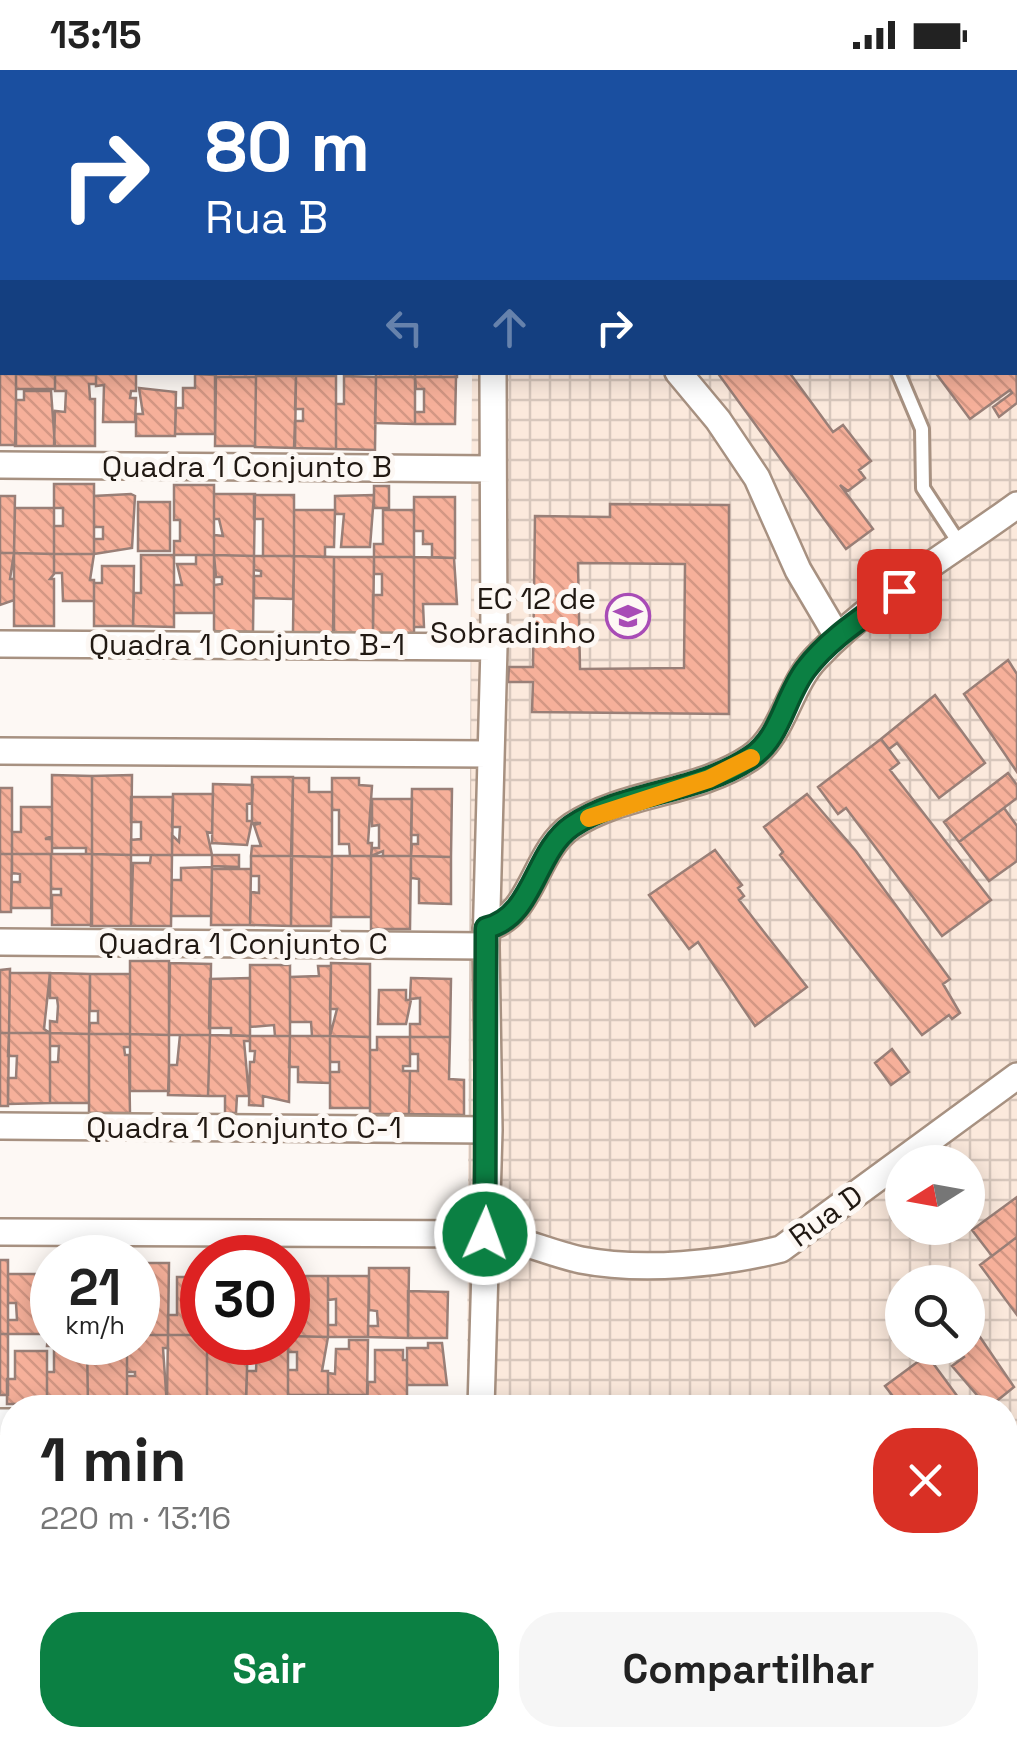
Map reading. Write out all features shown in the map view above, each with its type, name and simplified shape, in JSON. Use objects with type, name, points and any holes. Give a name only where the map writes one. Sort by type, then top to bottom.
[{"type":"street","points":[[481,1395],[489,1130],[486,937],[488,754],[494,647],[493,375]]},
{"type":"street","points":[[680,375],[718,420],[756,478],[798,570],[837,636]]},
{"type":"street","name":"Quadra 1 Conjunto B","points":[[0,465],[493,469]]},
{"type":"street","points":[[486,937],[512,916],[538,869],[570,828],[605,812],[709,779],[752,758],[774,735],[806,669],[837,636],[1017,505]]},
{"type":"street","name":"Quadra 1 Conjunto B-1","points":[[0,644],[494,647]]},
{"type":"street","points":[[0,751],[488,754]]},
{"type":"street","name":"Quadra 1 Conjunto C","points":[[0,942],[486,937]]},
{"type":"street","name":"Rua D","points":[[485,1234],[514,1238],[582,1260],[635,1264],[752,1256],[781,1249],[1017,1076]]},
{"type":"street","name":"Quadra 1 Conjunto C-1","points":[[0,1126],[489,1130]]},
{"type":"street","points":[[0,1232],[485,1234]]},
{"type":"lane","points":[[899,375],[922,429],[923,488],[961,546]]},
{"type":"shaded area","points":[[472,375],[1017,375],[1017,1395],[467,1395]]},
{"type":"building","points":[[0,375],[16,375],[16,445],[0,445]]},
{"type":"building","points":[[16,375],[55,375],[55,389],[16,389]]},
{"type":"building","points":[[55,375],[96,375],[96,384],[89,384],[90,399],[95,399],[95,446],[54,446],[55,411],[65,412],[66,391],[55,391]]},
{"type":"building","points":[[96,375],[136,375],[136,391],[131,391],[130,398],[136,398],[135,422],[103,422],[104,385],[96,386]]},
{"type":"building","points":[[195,375],[215,375],[215,434],[175,434],[176,408],[183,408],[183,388],[195,388]]},
{"type":"building","points":[[216,375],[256,375],[256,377]]},
{"type":"building","points":[[376,375],[415,375],[415,377]]},
{"type":"building","points":[[415,375],[457,375],[457,377]]},
{"type":"building","points":[[719,375],[791,375],[833,432],[843,425],[871,461],[859,470],[865,478],[848,491],[840,485],[873,529],[846,549]]},
{"type":"building","points":[[937,375],[1017,375],[1017,403],[999,417],[993,407],[1012,393],[1010,390],[970,419]]},
{"type":"building","points":[[256,376],[296,376],[295,448],[255,447]]},
{"type":"building","points":[[296,376],[336,376],[336,449],[294,448],[295,421],[303,421],[303,409],[295,409]]},
{"type":"building","points":[[344,376],[376,377],[375,450],[336,449],[336,404],[344,404]]},
{"type":"building","points":[[216,377],[256,377],[255,446],[215,446]]},
{"type":"building","points":[[376,377],[415,377],[415,424],[375,423]]},
{"type":"building","points":[[415,377],[456,377],[455,424],[415,424],[415,412],[424,412],[424,389],[416,389]]},
{"type":"building","points":[[139,388],[176,392],[175,436],[136,436],[136,414],[143,414]]},
{"type":"building","points":[[24,391],[51,391],[55,446],[15,446],[16,400],[24,400]]},
{"type":"building","points":[[54,484],[94,484],[94,554],[54,554],[54,526],[63,526],[63,508],[54,508]]},
{"type":"building","points":[[174,485],[214,485],[214,555],[174,555],[174,541],[180,541],[180,520],[174,520]]},
{"type":"building","points":[[374,486],[389,486],[389,508],[374,508]]},
{"type":"building","points":[[214,494],[255,494],[254,556],[214,555],[214,535],[223,536],[219,519],[214,519]]},
{"type":"building","points":[[254,495],[294,495],[294,556],[263,556],[263,519],[254,519]]},
{"type":"building","points":[[374,495],[370,547],[341,547],[344,514],[335,514],[335,496]]},
{"type":"building","points":[[0,496],[15,496],[14,553],[0,553]]},
{"type":"building","points":[[94,496],[135,496],[132,548],[94,554],[94,539],[103,539],[103,527],[94,527]]},
{"type":"building","points":[[414,497],[455,497],[455,558],[432,557],[432,544],[423,544],[423,531],[414,531]]},
{"type":"building","points":[[138,502],[170,502],[170,551],[138,551]]},
{"type":"building","points":[[610,504],[729,505],[729,714],[532,712],[533,682],[508,682],[509,667],[533,667],[535,516],[610,517]],"holes":[[[578,563],[685,564],[684,668],[580,669]]]},
{"type":"building","points":[[15,508],[54,508],[54,554],[14,553]]},
{"type":"building","points":[[294,510],[335,510],[334,547],[325,547],[325,557],[294,556]]},
{"type":"building","points":[[383,510],[414,510],[414,557],[374,557],[374,544],[383,544]]},
{"type":"building","points":[[0,553],[14,553],[10,579],[14,579],[14,600],[0,605]]},
{"type":"building","points":[[14,553],[54,554],[54,574],[50,579],[54,579],[54,626],[14,626]]},
{"type":"building","points":[[54,554],[94,554],[90,580],[94,580],[94,601],[63,601],[62,573],[54,573]]},
{"type":"building","points":[[141,555],[174,555],[174,627],[133,626],[134,593],[141,593]]},
{"type":"building","points":[[196,555],[214,555],[214,613],[174,613],[174,585],[182,585],[177,564],[196,564]]},
{"type":"building","points":[[214,555],[254,556],[253,632],[214,631],[214,585],[222,584],[222,577],[216,577]]},
{"type":"building","points":[[254,556],[294,556],[293,599],[254,598],[254,576],[261,576],[261,571],[254,570]]},
{"type":"building","points":[[294,556],[334,557],[333,633],[293,632]]},
{"type":"building","points":[[334,557],[374,557],[373,634],[334,634]]},
{"type":"building","points":[[374,557],[414,557],[414,635],[373,634],[373,595],[382,595],[382,574],[374,574]]},
{"type":"building","points":[[414,557],[454,558],[457,604],[423,604],[424,627],[414,627]]},
{"type":"building","points":[[102,566],[134,566],[133,626],[94,626],[94,583],[102,583]]},
{"type":"building","points":[[1008,660],[1017,674],[1017,772],[964,694]]},
{"type":"building","points":[[935,695],[985,763],[939,798],[897,743],[889,749],[881,739]]},
{"type":"building","points":[[881,739],[899,763],[890,770],[991,900],[942,936],[846,808],[838,814],[818,787]]},
{"type":"building","points":[[1008,773],[1017,785],[1017,798],[959,842],[944,822]]},
{"type":"building","points":[[52,775],[92,776],[92,854],[86,854],[86,848],[52,848]]},
{"type":"building","points":[[132,775],[131,855],[92,854],[92,776]]},
{"type":"building","points":[[252,777],[293,777],[292,856],[251,856],[252,846],[261,846],[254,825],[261,823],[252,823]]},
{"type":"building","points":[[293,778],[309,778],[309,792],[332,792],[332,857],[291,856]]},
{"type":"building","points":[[332,778],[359,778],[359,785],[372,786],[368,843],[372,843],[371,856],[350,856],[349,844],[339,844],[339,810],[332,810]]},
{"type":"building","points":[[213,784],[253,785],[252,803],[247,804],[247,821],[252,821],[247,845],[212,843]]},
{"type":"building","points":[[0,788],[12,788],[12,854],[0,854]]},
{"type":"building","points":[[412,789],[452,789],[451,857],[411,856],[412,844],[418,844],[418,835],[411,835]]},
{"type":"building","points":[[173,794],[213,794],[212,833],[207,832],[212,855],[172,855],[172,835],[179,842],[180,827],[172,827]]},
{"type":"building","points":[[807,794],[856,851],[950,979],[943,984],[960,1013],[952,1019],[949,1015],[922,1035],[780,855],[783,852],[764,827]]},
{"type":"building","points":[[131,797],[173,797],[172,855],[131,855],[131,840],[141,839],[141,822],[131,822]]},
{"type":"building","points":[[372,799],[412,799],[411,856],[383,856],[383,851],[371,856],[372,848],[379,848],[379,825],[372,826]]},
{"type":"building","points":[[21,807],[52,807],[52,836],[45,839],[52,839],[52,854],[12,854],[12,832],[21,832]]},
{"type":"building","points":[[1004,808],[1017,826],[1017,861],[989,881],[959,842]]},
{"type":"building","points":[[715,850],[742,885],[738,888],[744,896],[739,900],[807,987],[755,1026],[698,942],[689,949],[649,895]]},
{"type":"building","points":[[0,854],[12,854],[11,912],[0,912]]},
{"type":"building","points":[[12,854],[51,854],[51,908],[11,908],[12,882],[20,882],[20,874],[12,873]]},
{"type":"building","points":[[51,854],[92,854],[92,925],[52,925],[52,895],[61,895],[61,889],[51,889]]},
{"type":"building","points":[[92,854],[131,855],[131,926],[91,926]]},
{"type":"building","points":[[151,855],[172,855],[171,926],[131,926],[133,863],[150,863]]},
{"type":"building","points":[[212,855],[239,855],[239,867],[212,866]]},
{"type":"building","points":[[251,856],[292,856],[291,926],[250,925],[251,892],[259,893],[259,876],[251,876]]},
{"type":"building","points":[[291,856],[332,857],[331,926],[291,926]]},
{"type":"building","points":[[332,856],[371,856],[371,917],[331,917]]},
{"type":"building","points":[[371,856],[411,856],[410,929],[371,929]]},
{"type":"building","points":[[411,856],[451,857],[451,904],[419,903],[419,879],[411,878]]},
{"type":"building","points":[[212,867],[211,916],[171,916],[172,880],[181,880],[181,868]]},
{"type":"building","points":[[212,869],[251,869],[250,925],[211,925]]},
{"type":"building","points":[[130,961],[169,961],[169,1035],[130,1034]]},
{"type":"building","points":[[170,963],[211,964],[210,1035],[169,1035]]},
{"type":"building","points":[[331,963],[370,964],[370,1037],[330,1036],[337,1009],[330,1009]]},
{"type":"building","points":[[250,965],[290,965],[290,1036],[275,1036],[274,1025],[250,1027]]},
{"type":"building","points":[[318,966],[331,966],[330,1036],[312,1036],[311,1022],[290,1022],[290,977],[319,976]]},
{"type":"building","points":[[10,969],[9,1033],[0,1033],[0,970]]},
{"type":"building","points":[[10,973],[50,973],[44,1029],[50,1033],[9,1033]]},
{"type":"building","points":[[50,973],[90,974],[89,1034],[50,1033],[50,1021],[57,1022],[58,1006],[57,998],[50,998]]},
{"type":"building","points":[[90,974],[130,974],[130,1034],[89,1034],[90,1023],[98,1023],[98,1011],[90,1011]]},
{"type":"building","points":[[250,978],[250,1036],[231,1035],[231,1028],[209,1028],[210,979]]},
{"type":"building","points":[[411,978],[451,979],[450,1037],[410,1037],[410,1024],[420,1024],[420,998],[410,999]]},
{"type":"building","points":[[379,990],[406,990],[406,1000],[411,1000],[406,1024],[378,1024]]},
{"type":"building","points":[[0,1033],[9,1033],[8,1106],[0,1106]]},
{"type":"building","points":[[9,1033],[50,1033],[50,1103],[8,1104],[8,1078],[16,1078],[17,1056],[8,1056]]},
{"type":"building","points":[[50,1033],[89,1034],[89,1103],[50,1103],[50,1062],[58,1062],[59,1046],[50,1046]]},
{"type":"building","points":[[89,1034],[130,1034],[130,1047],[124,1047],[125,1055],[129,1055],[130,1113],[89,1113]]},
{"type":"building","points":[[130,1034],[169,1035],[169,1091],[130,1091]]},
{"type":"building","points":[[180,1035],[210,1035],[208,1096],[168,1095],[169,1065],[177,1065]]},
{"type":"building","points":[[210,1035],[250,1036],[250,1041],[244,1041],[249,1096],[237,1096],[236,1113],[225,1113],[225,1096],[208,1096]]},
{"type":"building","points":[[250,1036],[290,1036],[289,1102],[263,1096],[263,1106],[249,1105],[250,1062],[254,1062],[255,1051],[250,1051]]},
{"type":"building","points":[[290,1036],[330,1036],[330,1083],[298,1082],[298,1067],[289,1067]]},
{"type":"building","points":[[330,1036],[370,1037],[370,1108],[330,1108],[330,1072],[339,1072],[339,1062],[330,1062]]},
{"type":"building","points":[[377,1037],[410,1037],[410,1066],[403,1066],[403,1071],[410,1071],[409,1114],[370,1114],[370,1050],[377,1050]]},
{"type":"building","points":[[410,1037],[450,1037],[449,1079],[464,1080],[464,1115],[409,1114],[410,1071],[418,1071],[418,1054],[410,1054]]},
{"type":"building","points":[[892,1049],[909,1072],[891,1085],[875,1063]]},
{"type":"building","points":[[1017,1197],[1017,1237],[992,1256],[984,1245],[985,1220]]},
{"type":"building","points":[[1017,1237],[1017,1315],[985,1272],[985,1265],[980,1265]]},
{"type":"building","points":[[0,1260],[8,1260],[8,1334],[0,1334]]},
{"type":"building","points":[[160,1263],[169,1263],[168,1335],[160,1335]]},
{"type":"building","points":[[369,1268],[409,1268],[408,1338],[368,1337],[368,1326],[378,1326],[377,1311],[369,1310]]},
{"type":"building","points":[[8,1274],[30,1274],[30,1334],[8,1334],[8,1320],[17,1320],[16,1303],[8,1303]]},
{"type":"building","points":[[310,1276],[328,1276],[328,1337],[310,1337]]},
{"type":"building","points":[[328,1276],[369,1276],[368,1337],[328,1337],[328,1325],[336,1325],[336,1299],[328,1300]]},
{"type":"building","points":[[180,1277],[180,1335],[168,1335],[168,1315],[177,1315]]},
{"type":"building","points":[[408,1291],[448,1292],[447,1338],[408,1338]]},
{"type":"building","points":[[0,1334],[8,1334],[8,1395],[0,1395]]},
{"type":"building","points":[[160,1335],[168,1335],[168,1348],[163,1348],[166,1395],[127,1395],[127,1376],[135,1376],[135,1372],[127,1372],[127,1365],[160,1365]]},
{"type":"building","points":[[168,1335],[180,1335],[180,1365],[207,1365],[207,1395],[167,1395]]},
{"type":"building","points":[[310,1337],[328,1337],[322,1371],[328,1371],[328,1395],[288,1395],[288,1370],[297,1370],[297,1365],[310,1365]]},
{"type":"building","points":[[349,1340],[368,1340],[367,1395],[328,1395],[328,1373],[335,1374],[336,1349],[349,1349]]},
{"type":"building","points":[[428,1343],[442,1343],[447,1385],[407,1385],[407,1348],[428,1348]]},
{"type":"building","points":[[985,1344],[1014,1387],[1004,1395],[977,1395],[952,1366],[985,1365]]},
{"type":"building","points":[[375,1350],[403,1350],[403,1360],[407,1360],[407,1395],[368,1395],[368,1382],[375,1382]]},
{"type":"building","points":[[15,1351],[30,1351],[30,1365],[47,1365],[47,1395],[7,1395],[7,1379],[15,1379]]},
{"type":"building","points":[[54,1365],[87,1365],[88,1395],[47,1395],[47,1372],[54,1372]]},
{"type":"building","points":[[87,1365],[127,1365],[127,1395],[88,1395]]},
{"type":"building","points":[[207,1365],[247,1365],[246,1395],[207,1395]]},
{"type":"building","points":[[256,1365],[288,1365],[288,1395],[246,1395],[247,1371],[256,1371]]},
{"type":"building","points":[[913,1365],[934,1365],[956,1395],[892,1395],[885,1386]]},
{"type":"slow traffic","points":[[589,818],[709,779],[751,758]]},
{"type":"place","name":"EC 12 de Sobradinho","points":[[628,616]]},
{"type":"route","points":[[485,1234],[489,1130],[486,928],[512,916],[538,869],[570,828],[619,806],[709,779],[752,758],[774,735],[789,697],[806,669],[837,636],[899,591]]}]
